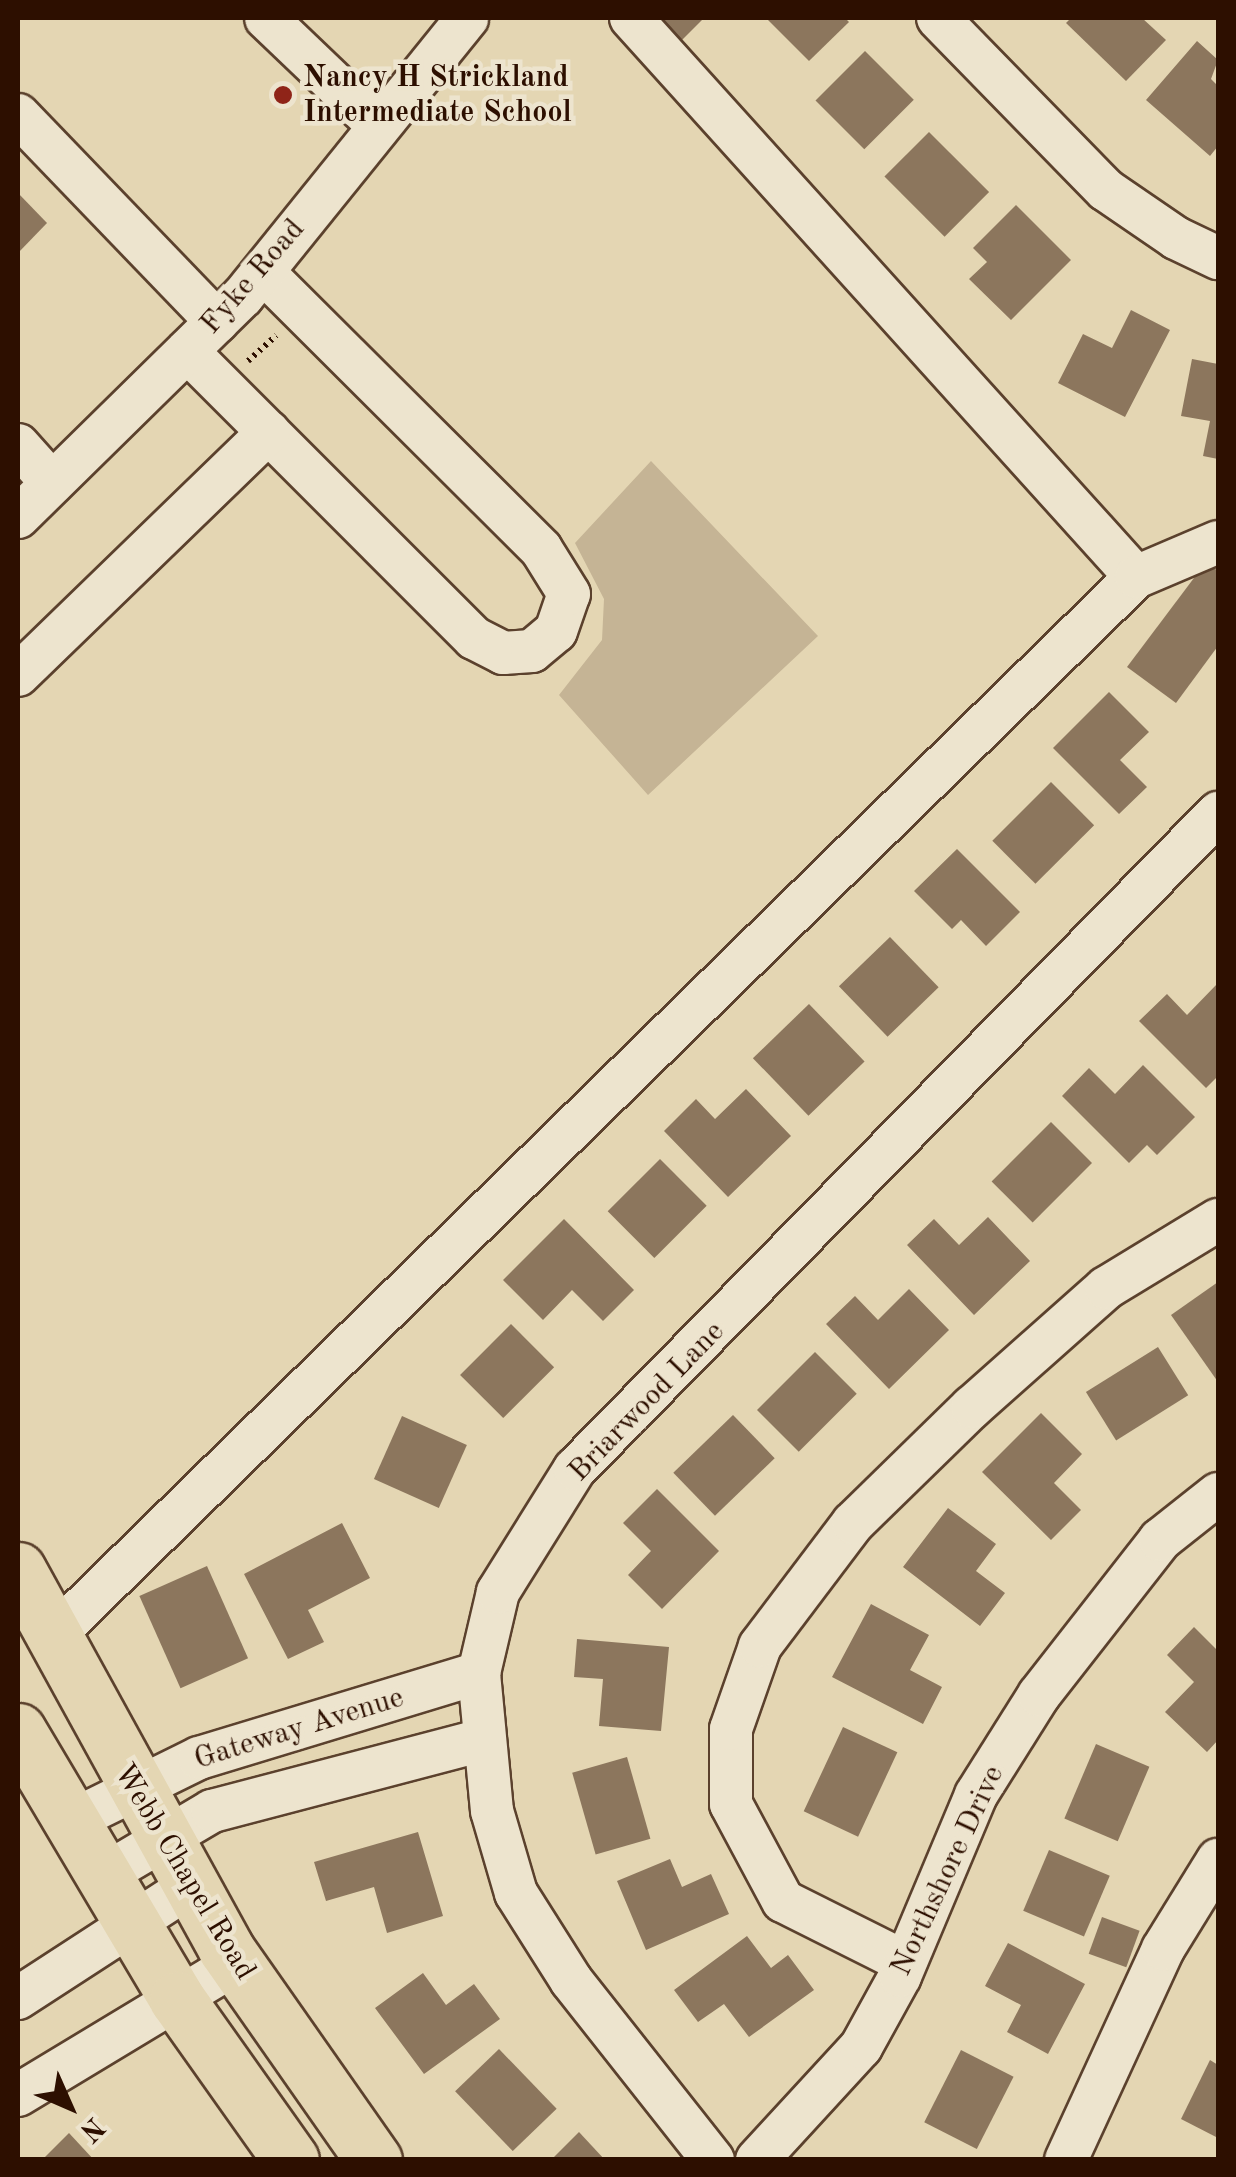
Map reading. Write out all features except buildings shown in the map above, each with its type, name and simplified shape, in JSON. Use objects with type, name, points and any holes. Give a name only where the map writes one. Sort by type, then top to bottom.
[{"type":"main road","name":"Webb Chapel Road","points":[[18,1570],[132,1787],[235,1964],[374,2160]]},
{"type":"main road","points":[[18,1731],[176,2000],[291,2160]]},
{"type":"street","points":[[266,18],[378,124]]},
{"type":"street","name":"Fyke Road","points":[[18,518],[263,272],[378,124],[467,18]]},
{"type":"street","points":[[631,18],[1136,577]]},
{"type":"street","points":[[938,18],[1106,190],[1176,238],[1218,258]]},
{"type":"street","points":[[18,115],[202,336],[269,432],[474,638],[503,653],[532,652],[556,631],[569,594],[540,549],[263,272]]},
{"type":"street","points":[[18,675],[269,432]]},
{"type":"street","points":[[18,446],[52,483]]},
{"type":"street","points":[[52,1637],[1136,577],[1218,542]]},
{"type":"street","name":"Briarwood Lane","points":[[713,2160],[571,1980],[516,1893],[492,1810],[483,1740],[479,1673],[498,1592],[575,1469],[1218,813]]},
{"type":"street","points":[[905,1962],[783,1901],[731,1804],[730,1729],[760,1646],[853,1522],[972,1408],[1106,1288],[1218,1220]]},
{"type":"street","name":"Northshore Drive","points":[[757,2160],[861,2048],[905,1962],[976,1795],[1040,1695],[1160,1540],[1218,1494]]},
{"type":"street","name":"Gateway Avenue","points":[[69,1822],[132,1787],[199,1758],[479,1673]]},
{"type":"street","name":"Gateway Avenue","points":[[102,1876],[212,1811],[483,1740]]},
{"type":"street","points":[[1066,2160],[1163,1949],[1218,1860]]},
{"type":"street","points":[[18,1998],[189,1887]]},
{"type":"street","points":[[18,2095],[235,1964]]},
{"type":"path","points":[[244,366],[289,323]]},
{"type":"shaded area","points":[[651,461],[818,636],[648,795],[559,695],[602,640],[604,599],[575,543]]},
{"type":"place","name":"Nancy H Strickland Intermediate School","points":[[283,95]]}]
